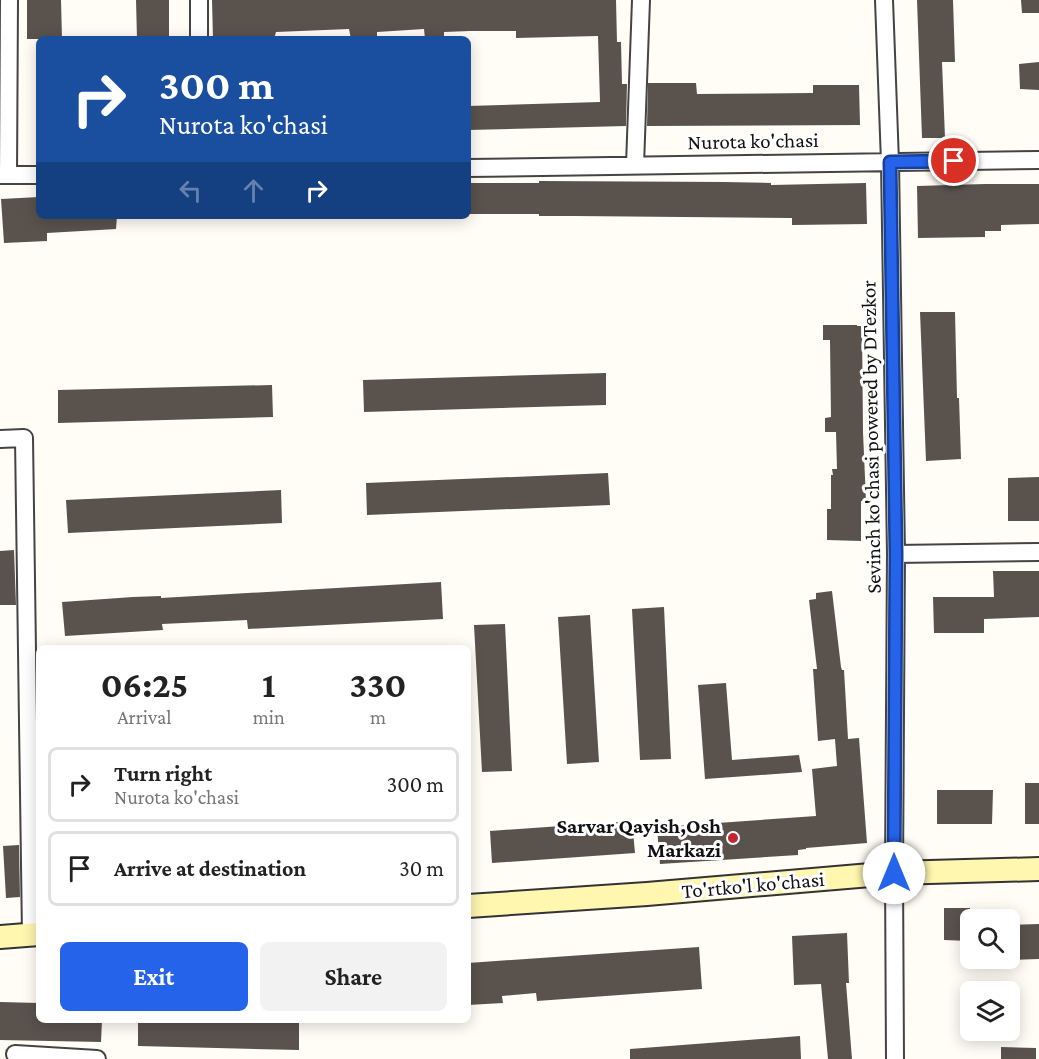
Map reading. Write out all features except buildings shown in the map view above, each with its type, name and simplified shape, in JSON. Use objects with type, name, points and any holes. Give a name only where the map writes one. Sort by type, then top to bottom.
[{"type":"street","points":[[9,0],[4,175],[36,175]]},
{"type":"street","points":[[198,0],[199,36]]},
{"type":"street","points":[[635,165],[641,0]]},
{"type":"street","name":"Sevinch ko'chasi powered by DTezkor","points":[[884,0],[890,162],[896,554],[895,1059]]},
{"type":"street","name":"Nurota ko'chasi","points":[[471,168],[1039,160]]},
{"type":"street","points":[[0,439],[24,438],[35,935],[0,937]]},
{"type":"street","points":[[896,554],[1039,552]]},
{"type":"street","name":"To'rtko'l ko'chasi","points":[[471,906],[647,894],[894,873],[1039,869]]},
{"type":"street","points":[[15,1054],[97,1059]]},
{"type":"place","name":"Sarvar Qayish,Osh Markazi","points":[[733,838]]},
{"type":"route","points":[[894,873],[896,554],[890,162],[954,161]]}]
